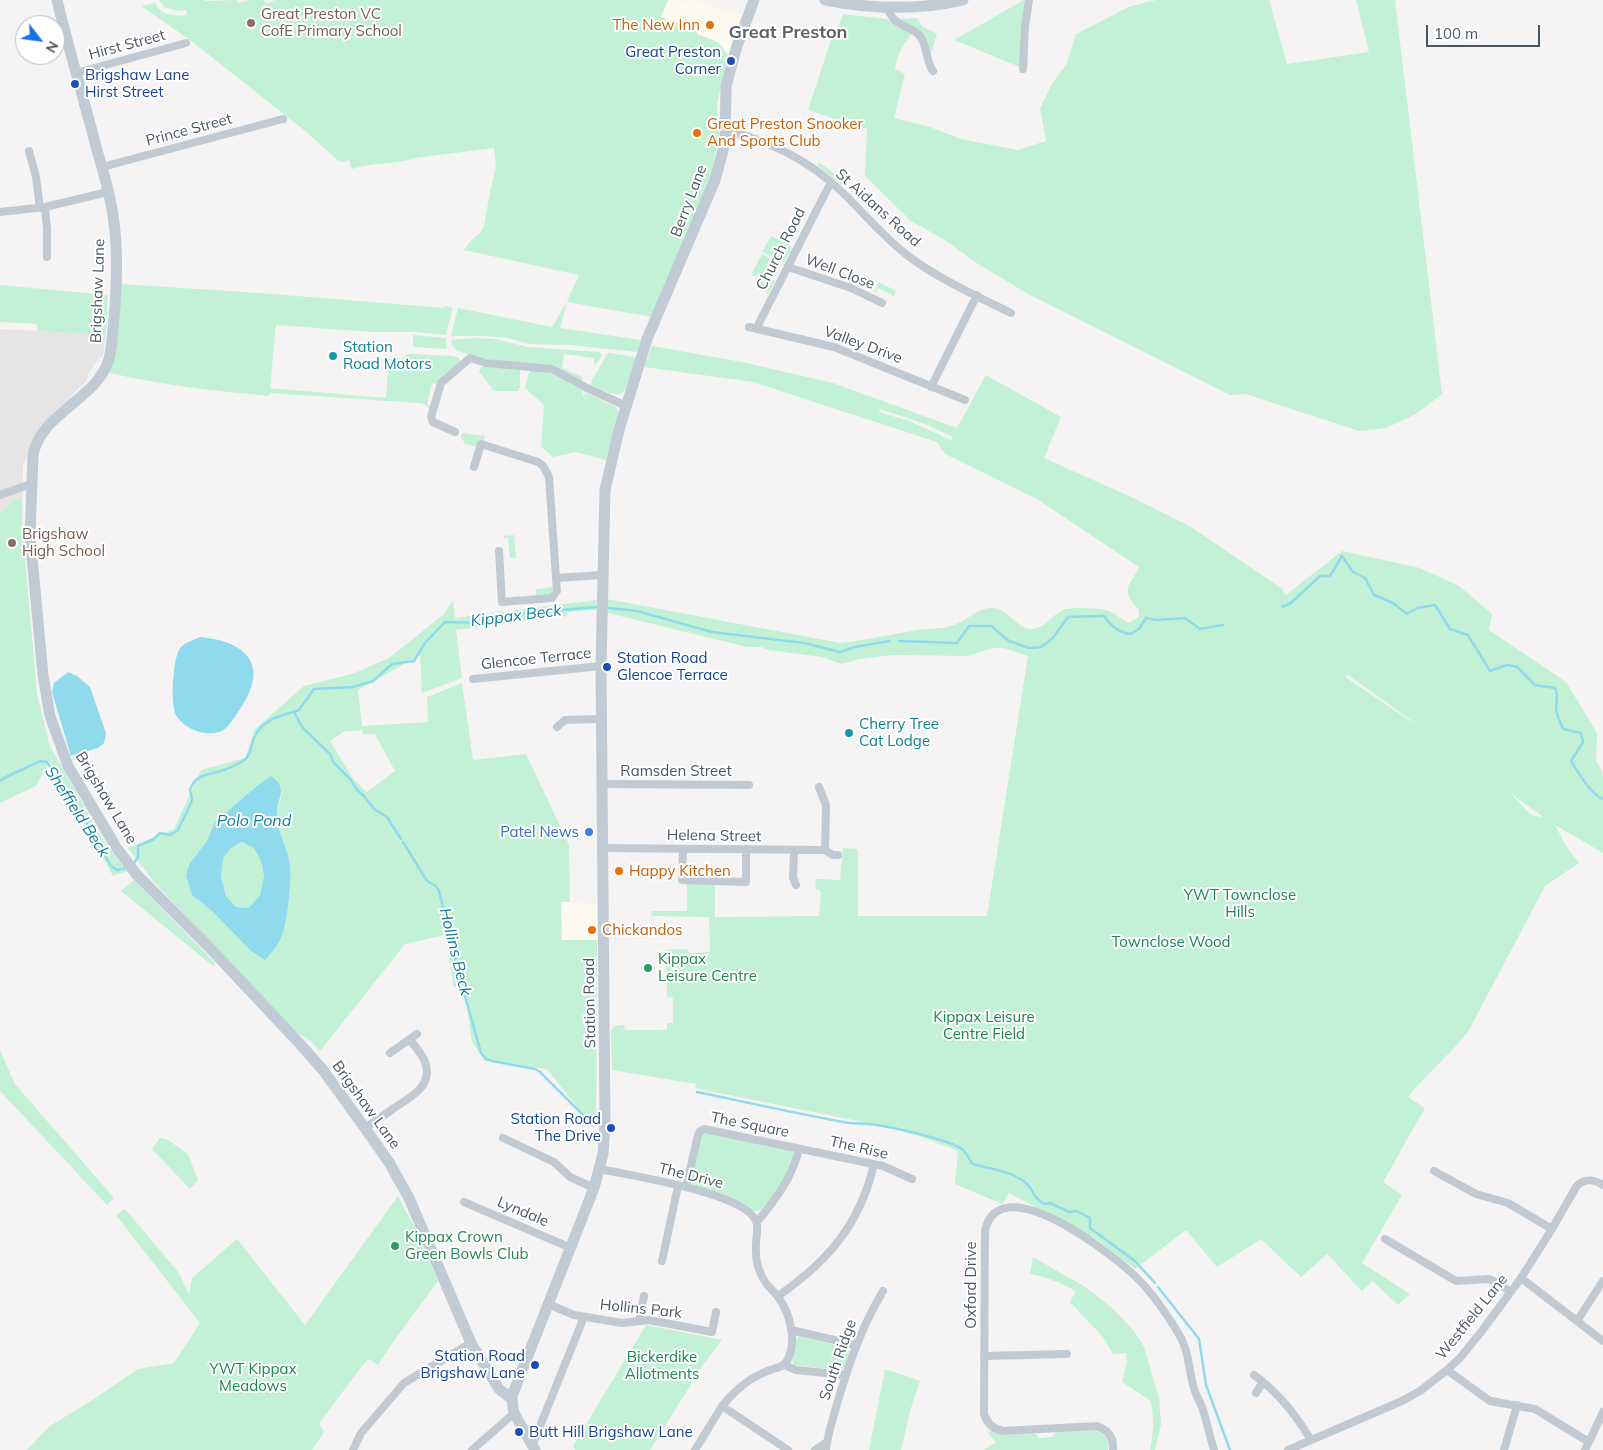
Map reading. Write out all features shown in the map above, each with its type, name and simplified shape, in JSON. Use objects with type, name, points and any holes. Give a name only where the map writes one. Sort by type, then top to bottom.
[{"type":"street","name":"Brigshaw Lane","points":[[57,0],[108,192],[115,232],[115,303],[109,358],[99,379],[47,427],[37,442],[33,455],[31,484],[32,563],[46,694],[55,732],[68,766],[116,846],[137,875],[202,940],[323,1070],[366,1128],[390,1164],[409,1198],[471,1343],[499,1389],[512,1401]]},
{"type":"street","name":"Berry Lane","points":[[602,556],[605,490],[612,457],[647,339],[708,197],[721,158],[726,131],[726,86],[737,46],[754,0]]},
{"type":"street","points":[[825,0],[887,8],[929,7],[963,0]]},
{"type":"street","points":[[1023,69],[1025,26],[1029,0]]},
{"type":"street","points":[[887,8],[894,20],[915,31],[921,37],[927,60],[933,70]]},
{"type":"street","name":"Hirst Street","points":[[76,73],[186,44]]},
{"type":"street","name":"Prince Street","points":[[102,166],[283,119]]},
{"type":"street","name":"St Aidans Road","points":[[726,131],[750,136],[803,162],[831,182],[882,234],[911,258],[1011,313]]},
{"type":"street","points":[[28,151],[48,229],[46,257]]},
{"type":"street","name":"Church Road","points":[[753,328],[788,266],[831,182]]},
{"type":"street","points":[[0,212],[43,208],[108,192]]},
{"type":"street","name":"Well Close","points":[[788,266],[851,288],[882,303]]},
{"type":"street","points":[[932,386],[977,295]]},
{"type":"street","name":"Valley Drive","points":[[753,328],[834,347],[965,400]]},
{"type":"street","points":[[454,432],[433,422],[431,419],[441,383],[470,358],[486,362],[552,370],[626,406]]},
{"type":"street","points":[[474,467],[481,444],[533,459],[543,466],[549,477],[557,591],[552,598],[502,602],[499,551]]},
{"type":"street","points":[[0,495],[31,484]]},
{"type":"street","name":"Station Road","points":[[512,1401],[594,1188],[600,1169],[605,1124],[601,666],[602,556]]},
{"type":"street","points":[[556,578],[602,575]]},
{"type":"street","name":"Glencoe Terrace","points":[[473,679],[601,666]]},
{"type":"street","points":[[557,727],[565,720],[602,719]]},
{"type":"street","name":"Ramsden Street","points":[[602,784],[749,785]]},
{"type":"street","points":[[819,787],[826,805],[825,850],[833,855],[838,855]]},
{"type":"street","name":"Helena Street","points":[[603,848],[825,850]]},
{"type":"street","points":[[683,849],[682,880],[746,882],[746,849]]},
{"type":"street","points":[[794,851],[793,878],[796,885]]},
{"type":"street","points":[[390,1053],[417,1034]]},
{"type":"street","points":[[366,1128],[416,1094],[423,1086],[427,1075],[426,1064],[410,1040]]},
{"type":"street","name":"The Square","points":[[682,1186],[698,1135],[702,1129],[799,1149],[796,1163],[787,1182],[757,1222]]},
{"type":"street","points":[[503,1138],[554,1162],[570,1177],[594,1188]]},
{"type":"street","name":"The Rise","points":[[799,1149],[893,1169],[912,1179]]},
{"type":"street","points":[[778,1296],[814,1269],[845,1233],[860,1205],[874,1164]]},
{"type":"street","name":"The Drive","points":[[600,1169],[682,1186],[715,1195],[734,1202],[750,1213],[757,1222]]},
{"type":"street","points":[[1434,1171],[1476,1194],[1508,1203],[1552,1229]]},
{"type":"street","name":"Westfield Lane","points":[[1288,1450],[1402,1401],[1420,1391],[1448,1370],[1476,1339],[1521,1278],[1576,1187],[1583,1181],[1592,1180],[1603,1185]]},
{"type":"street","points":[[662,1261],[682,1186]]},
{"type":"street","name":"Lyndale","points":[[464,1202],[571,1248]]},
{"type":"street","name":"Oxford Drive","points":[[1113,1450],[1110,1436],[1097,1426],[1004,1431],[993,1428],[986,1420],[984,1414],[986,1226],[990,1218],[1002,1209],[1015,1206],[1051,1218],[1116,1259],[1149,1291],[1178,1332],[1186,1347],[1194,1387],[1204,1412],[1214,1450]]},
{"type":"street","points":[[695,1450],[722,1406],[743,1384],[784,1364],[790,1355],[791,1330],[786,1311],[778,1296],[767,1285],[758,1265],[756,1249],[757,1222]]},
{"type":"street","points":[[1385,1239],[1456,1281],[1489,1279],[1511,1292]]},
{"type":"street","points":[[1521,1278],[1603,1341]]},
{"type":"street","points":[[1577,1321],[1603,1281]]},
{"type":"street","name":"South Ridge","points":[[815,1450],[827,1446],[856,1345],[865,1323],[883,1291]]},
{"type":"street","points":[[639,1321],[644,1296]]},
{"type":"street","name":"Hollins Park","points":[[548,1304],[584,1317],[622,1323],[649,1320],[712,1332],[716,1312]]},
{"type":"street","points":[[534,1448],[584,1317]]},
{"type":"street","points":[[791,1330],[856,1345]]},
{"type":"street","points":[[353,1450],[362,1434],[404,1383],[471,1343]]},
{"type":"street","points":[[984,1356],[1067,1354]]},
{"type":"street","points":[[784,1364],[792,1369],[846,1375]]},
{"type":"street","points":[[1448,1370],[1490,1401],[1535,1409],[1589,1442]]},
{"type":"street","points":[[1254,1375],[1272,1389],[1297,1418],[1311,1440]]},
{"type":"street","points":[[1256,1393],[1263,1382]]},
{"type":"street","points":[[512,1401],[515,1415],[534,1448]]},
{"type":"street","points":[[1504,1450],[1517,1405]]},
{"type":"street","points":[[722,1406],[788,1450]]},
{"type":"street","points":[[1585,1450],[1603,1412]]},
{"type":"street","points":[[472,1450],[511,1416],[515,1415]]},
{"type":"shaded area","name":"The New Inn","points":[[668,0],[675,0],[686,4],[688,0],[694,0],[728,13],[730,10],[742,14],[728,55],[717,42],[697,34],[697,31],[661,17]]},
{"type":"shaded area","name":"Brigshaw High School","points":[[0,329],[106,335],[103,356],[88,374],[87,381],[38,428],[23,465],[22,527],[37,694],[49,744],[0,770]]},
{"type":"shaded area","points":[[561,901],[598,905],[597,940],[562,941]]},
{"type":"green space","points":[[159,0],[237,0],[238,3],[250,0],[264,0],[266,4],[275,0],[668,0],[661,17],[698,31],[697,34],[718,42],[728,55],[717,104],[719,135],[711,177],[652,317],[567,302],[579,275],[464,250],[484,226],[496,167],[494,148],[415,158],[352,169],[349,160],[343,162],[337,160],[309,134],[190,40],[141,6],[155,3],[164,13],[187,15],[186,10],[178,11],[164,7]]},
{"type":"green space","points":[[1027,0],[1020,67],[954,40]]},
{"type":"green space","points":[[1156,0],[1269,0],[1287,64],[1369,52],[1356,0],[1395,0],[1442,394],[1416,414],[1386,428],[1359,431],[1246,394],[1230,395],[1028,294],[978,264],[945,240],[911,221],[865,176],[867,129],[808,110],[833,34],[835,35],[843,14],[887,19],[913,33],[897,59],[895,69],[905,74],[894,118],[930,127],[961,139],[1018,150],[1046,141],[1040,108],[1052,84],[1066,65],[1076,34],[1131,6]]},
{"type":"green space","points":[[917,18],[923,27],[937,34],[929,59],[920,31],[899,19]]},
{"type":"green space","points":[[819,162],[846,183],[843,186],[817,165]]},
{"type":"green space","points":[[771,236],[788,244],[792,249],[784,263],[762,252]]},
{"type":"green space","points":[[762,254],[778,263],[771,278],[751,275]]},
{"type":"green space","points":[[756,278],[775,281],[768,294]]},
{"type":"green space","points":[[879,282],[896,291],[894,296],[878,288],[875,293]]},
{"type":"green space","points":[[121,284],[453,308],[446,335],[276,325],[270,388],[386,398],[389,359],[405,358],[406,354],[453,356],[459,358],[460,362],[443,376],[438,384],[432,383],[427,405],[432,406],[431,409],[418,403],[270,393],[269,396],[229,392],[169,384],[110,373],[113,362]]},
{"type":"green space","points":[[0,285],[108,295],[106,335],[37,331],[37,324],[0,322]]},
{"type":"green space","points":[[567,302],[560,328],[641,340],[639,352],[569,345],[530,344],[508,338],[486,336],[451,336],[458,308],[552,327]]},
{"type":"green space","points":[[413,335],[446,338],[447,349],[413,347]]},
{"type":"green space","points":[[495,339],[528,347],[600,352],[602,355],[594,364],[594,358],[564,354],[562,368],[582,377],[582,383],[561,370],[482,358],[457,351],[452,345],[451,340]]},
{"type":"green space","name":"YWT Townclose Hills","points":[[652,346],[742,362],[833,383],[957,428],[986,375],[1061,417],[1044,458],[1129,496],[1191,527],[1281,588],[1286,595],[1342,551],[1420,568],[1459,586],[1492,614],[1489,630],[1566,682],[1597,733],[1596,761],[1603,773],[1603,853],[1555,825],[1566,846],[1579,863],[1545,886],[1468,1032],[1408,1097],[1425,1108],[1383,1182],[1402,1195],[1362,1263],[1410,1294],[1398,1305],[1373,1281],[1362,1291],[1327,1254],[1301,1277],[1261,1239],[1217,1267],[1186,1230],[1135,1269],[1096,1239],[1009,1193],[1002,1204],[955,1184],[958,1151],[917,1135],[917,1133],[695,1088],[696,1084],[612,1070],[611,1030],[615,1026],[624,1025],[625,1030],[667,1030],[667,1023],[673,1023],[673,998],[667,997],[666,950],[688,949],[689,953],[710,952],[709,917],[651,916],[652,911],[687,911],[687,883],[715,884],[715,917],[819,916],[821,893],[815,889],[816,879],[840,880],[843,848],[858,849],[858,916],[987,916],[1028,656],[1004,648],[993,648],[968,656],[893,655],[859,659],[841,664],[822,657],[769,650],[761,647],[747,647],[608,613],[607,599],[840,643],[917,630],[949,627],[981,610],[991,608],[1002,611],[1020,625],[1031,629],[1040,627],[1059,612],[1072,608],[1101,609],[1114,613],[1128,623],[1139,617],[1139,610],[1129,598],[1128,589],[1139,567],[1037,499],[945,454],[937,442],[753,382],[644,367]],"holes":[[[880,409],[925,424],[953,437],[951,440],[909,421],[879,412]],[[1348,675],[1412,722],[1345,677]],[[1510,793],[1542,817],[1531,815]]]},
{"type":"green space","points":[[608,353],[637,357],[627,387],[619,394],[614,394],[591,385]]},
{"type":"green space","points":[[489,366],[520,370],[520,387],[518,391],[494,391],[479,372],[481,367]]},
{"type":"green space","points":[[532,370],[551,373],[583,391],[583,396],[586,393],[616,407],[619,413],[606,460],[576,452],[553,457],[541,446],[544,405],[525,388],[529,373]]},
{"type":"green space","points":[[462,433],[485,436],[484,441],[479,440],[477,447],[465,444],[461,437]]},
{"type":"green space","points":[[12,500],[22,500],[22,527],[37,694],[49,744],[105,843],[127,871],[113,876],[50,761],[36,786],[0,803],[0,513],[7,508]]},
{"type":"green space","points":[[514,535],[516,558],[510,558],[508,538],[504,538],[504,536]]},
{"type":"green space","points":[[553,587],[551,593],[536,597],[536,589]]},
{"type":"green space","points":[[453,600],[455,618],[596,600],[596,610],[567,612],[567,616],[456,630],[462,678],[422,693],[420,655],[358,690],[362,726],[428,722],[427,697],[462,683],[473,760],[526,754],[569,845],[570,902],[561,902],[562,940],[597,940],[596,1123],[590,1123],[547,1069],[485,1061],[472,1042],[464,985],[454,987],[445,935],[405,944],[320,1051],[308,1039],[293,1030],[155,883],[128,848],[174,829],[201,770],[245,758],[255,729],[304,686],[352,674],[389,658],[444,614]],"holes":[[[362,730],[363,734],[375,734],[395,771],[367,792],[354,780],[330,741],[343,732]],[[282,792],[277,813],[280,832],[250,950],[212,911],[192,895],[190,863],[207,841],[215,822],[232,808]]]},
{"type":"green space","points":[[242,842],[254,847],[261,861],[264,876],[260,895],[249,908],[236,907],[226,896],[221,877],[223,858],[231,848]]},
{"type":"green space","points":[[134,880],[215,963],[213,966],[121,891]]},
{"type":"green space","points":[[0,1050],[15,1084],[114,1198],[107,1205],[0,1091]]},
{"type":"green space","points":[[704,1132],[793,1151],[788,1174],[763,1210],[751,1210],[724,1194],[695,1186],[691,1180],[700,1136]]},
{"type":"green space","points":[[160,1138],[168,1140],[188,1154],[198,1180],[190,1189],[152,1149]]},
{"type":"green space","name":"YWT Kippax Meadows","points":[[398,1196],[415,1228],[438,1281],[378,1365],[369,1359],[319,1423],[324,1432],[312,1450],[27,1450],[50,1426],[138,1369],[174,1363],[200,1323],[116,1215],[125,1209],[179,1273],[189,1295],[192,1278],[237,1239],[305,1325]]},
{"type":"green space","points":[[1033,1257],[1087,1288],[1112,1308],[1134,1331],[1144,1347],[1159,1399],[1161,1424],[1155,1450],[1150,1450],[1153,1426],[1151,1401],[1122,1382],[1127,1361],[1126,1353],[1113,1354],[1103,1337],[1070,1302],[1076,1291],[1065,1285],[1030,1274]]},
{"type":"green space","name":"Bickerdike Allotments","points":[[646,1325],[722,1340],[703,1365],[650,1450],[575,1450],[573,1446]]},
{"type":"green space","points":[[799,1336],[847,1348],[850,1353],[845,1368],[839,1370],[794,1365],[792,1358],[793,1350]]},
{"type":"green space","points":[[885,1369],[920,1381],[910,1411],[901,1450],[869,1450]]},
{"type":"green space","points":[[1096,1430],[1106,1438],[1108,1450],[984,1450],[996,1442],[988,1433],[990,1431],[1005,1435],[1034,1433],[1039,1438],[1052,1437],[1057,1431]]},
{"type":"water","points":[[200,637],[234,646],[250,659],[253,669],[253,680],[249,693],[231,722],[220,732],[206,733],[192,729],[180,720],[174,710],[173,681],[178,653],[184,644]]},
{"type":"water","points":[[68,672],[77,676],[90,687],[106,733],[104,743],[98,748],[71,756],[52,692],[54,683]]},
{"type":"water","name":"Polo Pond","points":[[271,776],[280,785],[281,794],[277,808],[277,821],[289,859],[290,873],[288,903],[283,932],[278,944],[265,960],[250,950],[212,911],[192,895],[186,875],[190,863],[207,841],[215,822]],"holes":[[[242,842],[254,848],[261,861],[264,876],[260,895],[249,908],[236,907],[226,896],[221,877],[223,858],[231,848]]]},
{"type":"waterway","name":"Kippax Beck","points":[[1282,607],[1291,603],[1320,576],[1330,576],[1342,556],[1353,572],[1365,578],[1374,595],[1393,603],[1407,614],[1417,608],[1435,605],[1450,629],[1468,635],[1490,671],[1507,665],[1517,667],[1535,685],[1555,688],[1557,695],[1556,711],[1563,729],[1581,733],[1583,742],[1571,761],[1589,788],[1598,797],[1603,799]]},
{"type":"waterway","name":"Kippax Beck","points":[[134,863],[138,857],[138,846],[154,839],[160,833],[170,835],[178,830],[191,803],[190,790],[195,781],[202,776],[226,769],[243,761],[248,756],[254,738],[262,726],[279,716],[299,710],[314,689],[353,687],[373,681],[392,664],[414,661],[425,643],[445,622],[484,623],[524,613],[597,607]]},
{"type":"waterway","name":"Kippax Beck","points":[[609,608],[637,611],[712,632],[804,643],[840,652],[855,647],[889,641]]},
{"type":"waterway","name":"Kippax Beck","points":[[899,641],[957,643],[969,626],[991,626],[1009,641],[1029,648],[1041,647],[1052,639],[1068,617],[1104,616],[1116,628],[1131,634],[1139,629],[1146,618],[1156,620],[1185,618],[1200,629],[1223,625]]},
{"type":"waterway","name":"Hollins Beck","points":[[294,712],[302,727],[331,755],[333,762],[351,780],[357,790],[374,809],[387,817],[401,839]]},
{"type":"waterway","name":"Sheffield Beck","points":[[0,781],[39,761],[47,762],[84,819],[111,866],[117,870],[125,868]]},
{"type":"waterway","name":"Hollins Beck","points":[[403,842],[427,881],[436,886],[439,891],[461,982],[481,1053],[486,1059],[492,1061],[535,1069],[540,1072],[593,1125]]},
{"type":"waterway","name":"Hollins Beck","points":[[697,1092],[846,1123],[889,1127],[931,1137],[954,1145],[962,1149],[973,1164],[1008,1173],[1020,1179],[1029,1186],[1037,1199],[1044,1204],[1050,1203],[1069,1212],[1077,1211],[1090,1218],[1090,1228],[1135,1261],[1155,1283]]},
{"type":"waterway","name":"Hollins Beck","points":[[1158,1287],[1199,1339],[1206,1385],[1230,1450]]},
{"type":"place","name":"Great Preston VC CofE Primary School","points":[[251,23]]},
{"type":"place","name":"The New Inn","points":[[710,25]]},
{"type":"place","name":"Great Preston Corner","points":[[731,61]]},
{"type":"place","name":"Brigshaw Lane Hirst Street","points":[[75,84]]},
{"type":"place","name":"Great Preston Snooker And Sports Club","points":[[697,133]]},
{"type":"place","name":"Station Road Motors","points":[[333,356]]},
{"type":"place","name":"Brigshaw High School","points":[[12,543]]},
{"type":"place","name":"Station Road Glencoe Terrace","points":[[607,667]]},
{"type":"place","name":"Cherry Tree Cat Lodge","points":[[849,733]]},
{"type":"place","name":"Patel News","points":[[589,832]]},
{"type":"place","name":"Happy Kitchen","points":[[619,871]]},
{"type":"place","name":"Chickandos","points":[[592,930]]},
{"type":"place","name":"Kippax Leisure Centre","points":[[648,968]]},
{"type":"place","name":"Station Road The Drive","points":[[611,1128]]},
{"type":"place","name":"Kippax Crown Green Bowls Club","points":[[395,1246]]},
{"type":"place","name":"Station Road Brigshaw Lane","points":[[535,1365]]},
{"type":"place","name":"Butt Hill Brigshaw Lane","points":[[519,1432]]},
{"type":"district","name":"Great Preston","points":[[788,33]]},
{"type":"park label","name":"Townclose Wood","points":[[1171,942]]},
{"type":"park label","name":"Kippax Leisure Centre Field","points":[[984,1026]]}]
